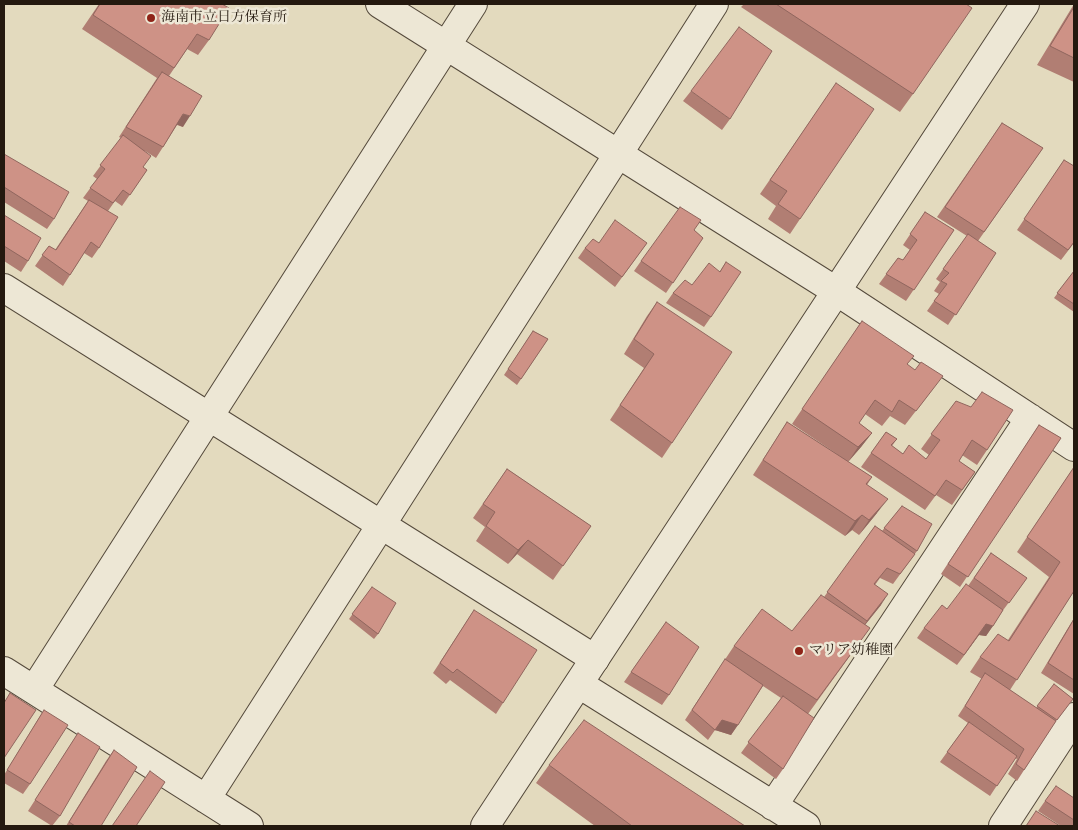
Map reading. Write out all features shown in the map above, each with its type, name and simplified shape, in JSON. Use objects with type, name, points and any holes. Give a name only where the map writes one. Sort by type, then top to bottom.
[{"type":"street","points":[[380,4],[836,291],[1074,447]]},
{"type":"street","points":[[34,690],[473,4]]},
{"type":"street","points":[[206,800],[714,4]]},
{"type":"street","points":[[486,826],[1025,4]]},
{"type":"street","points":[[4,288],[595,659]]},
{"type":"street","points":[[773,806],[1030,418]]},
{"type":"street","points":[[4,671],[249,826]]},
{"type":"street","points":[[578,684],[806,826]]},
{"type":"street","points":[[1003,826],[1074,717]]},
{"type":"building","points":[[100,4],[222,4],[229,8],[209,40],[197,34],[174,68],[93,15]]},
{"type":"building","points":[[776,4],[966,4],[972,8],[913,94]]},
{"type":"building","points":[[1074,7],[1074,58],[1050,46]]},
{"type":"building","points":[[739,27],[772,51],[730,119],[691,91]]},
{"type":"building","points":[[162,72],[202,96],[190,116],[183,114],[163,147],[126,127]]},
{"type":"building","points":[[836,83],[874,109],[800,219],[778,204],[787,191],[770,180]]},
{"type":"building","points":[[1002,123],[1043,148],[984,232],[945,207]]},
{"type":"building","points":[[123,135],[151,156],[143,167],[147,170],[130,195],[123,190],[113,203],[90,188],[105,169],[100,165]]},
{"type":"building","points":[[4,154],[69,192],[54,219],[4,187]]},
{"type":"building","points":[[1064,160],[1074,166],[1074,242],[1068,250],[1024,219]]},
{"type":"building","points":[[89,200],[118,217],[99,248],[91,242],[70,275],[42,255],[49,246],[56,250]]},
{"type":"building","points":[[680,207],[701,220],[694,230],[703,238],[673,283],[641,261]]},
{"type":"building","points":[[925,212],[954,230],[914,290],[886,274],[898,258],[903,260],[917,240],[910,234]]},
{"type":"building","points":[[4,215],[41,238],[28,261],[4,246]]},
{"type":"building","points":[[615,220],[647,243],[622,277],[585,248],[593,239],[599,243]]},
{"type":"building","points":[[968,234],[996,253],[956,315],[934,301],[947,284],[941,281],[949,273],[943,269]]},
{"type":"building","points":[[726,262],[741,272],[711,317],[673,293],[685,280],[692,285],[709,263],[720,272]]},
{"type":"building","points":[[1074,271],[1074,304],[1057,293]]},
{"type":"building","points":[[657,302],[732,352],[672,443],[620,405],[654,354],[634,339]]},
{"type":"building","points":[[862,321],[914,356],[907,364],[915,370],[921,362],[943,376],[916,411],[899,400],[892,412],[875,400],[859,423],[872,433],[858,447],[802,409]]},
{"type":"building","points":[[533,331],[548,339],[521,379],[508,369]]},
{"type":"building","points":[[982,392],[1013,410],[987,450],[972,440],[959,461],[975,472],[962,490],[946,480],[935,496],[871,453],[886,432],[897,439],[891,445],[903,454],[909,445],[926,459],[940,440],[931,434],[956,401],[971,407]]},
{"type":"building","points":[[787,422],[872,477],[866,484],[888,499],[869,520],[862,515],[855,521],[763,460]]},
{"type":"building","points":[[1039,425],[1061,438],[968,577],[948,564]]},
{"type":"building","points":[[1074,467],[1074,591],[1017,680],[980,657],[998,634],[1009,641],[1060,562],[1027,537]]},
{"type":"building","points":[[507,469],[591,526],[563,566],[528,540],[518,550],[486,526],[495,512],[483,504]]},
{"type":"building","points":[[902,506],[932,524],[917,551],[884,528]]},
{"type":"building","points":[[875,526],[915,554],[900,574],[887,568],[874,584],[888,594],[867,621],[827,592]]},
{"type":"building","points":[[991,553],[1027,578],[1009,603],[974,578]]},
{"type":"building","points":[[966,584],[1003,610],[993,626],[986,624],[964,655],[924,628],[942,605],[947,609]]},
{"type":"building","points":[[372,587],[396,603],[378,634],[352,614]]},
{"type":"building","points":[[821,595],[870,628],[817,700],[734,646],[762,609],[792,631]]},
{"type":"building","points":[[474,610],[537,650],[503,703],[457,669],[453,673],[440,663]]},
{"type":"building","points":[[1074,619],[1074,680],[1048,663]]},
{"type":"building","points":[[666,622],[699,647],[669,695],[631,672]]},
{"type":"building","points":[[725,659],[763,685],[738,725],[722,720],[715,730],[692,710]]},
{"type":"building","points":[[985,673],[1056,721],[1024,770],[1016,764],[1024,749],[965,706]]},
{"type":"building","points":[[1054,684],[1073,699],[1057,720],[1037,706]]},
{"type":"building","points":[[10,693],[36,710],[4,758],[4,703]]},
{"type":"building","points":[[783,696],[814,718],[783,769],[748,742]]},
{"type":"building","points":[[44,710],[68,725],[30,784],[7,770]]},
{"type":"building","points":[[584,720],[745,826],[632,826],[549,765]]},
{"type":"building","points":[[969,722],[1017,756],[997,786],[947,752]]},
{"type":"building","points":[[78,733],[100,747],[60,816],[35,800]]},
{"type":"building","points":[[114,750],[137,767],[101,826],[75,826],[69,822]]},
{"type":"building","points":[[150,771],[165,782],[136,826],[112,826]]},
{"type":"building","points":[[1056,786],[1074,798],[1074,820],[1045,801]]},
{"type":"building","points":[[1036,811],[1060,826],[1026,826]]},
{"type":"place","name":"海南市立日方保育所","points":[[151,18]]},
{"type":"place","name":"マリア幼稚園","points":[[799,651]]}]
